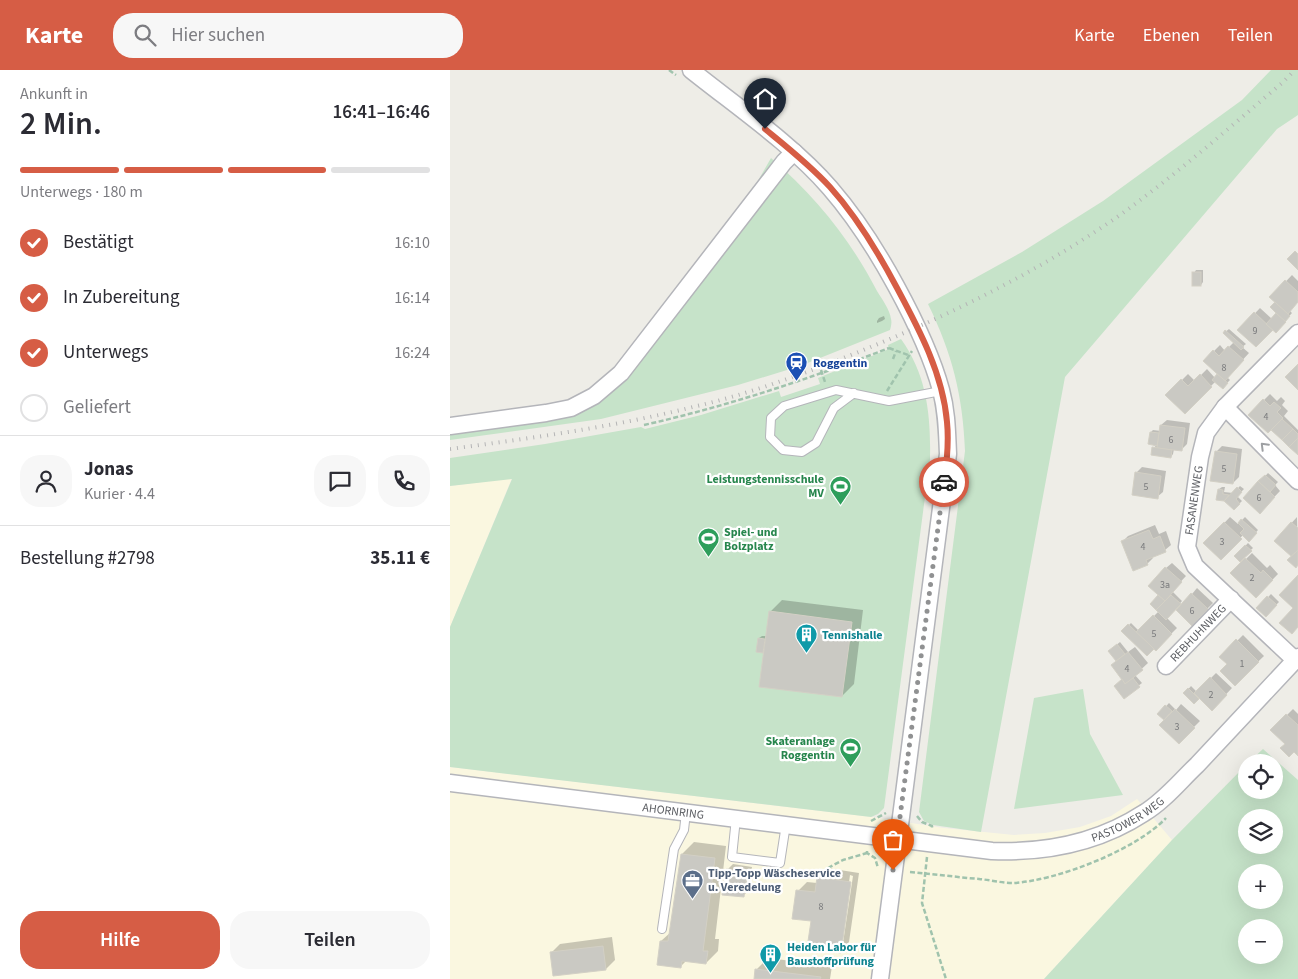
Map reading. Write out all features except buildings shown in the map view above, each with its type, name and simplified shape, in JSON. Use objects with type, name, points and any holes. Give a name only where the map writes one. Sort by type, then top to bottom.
[{"type":"street","points":[[684,73],[794,152],[830,187],[859,224],[882,260],[918,327],[941,391],[947,421],[948,454],[880,979]]},
{"type":"street","points":[[450,426],[571,408],[594,396],[621,373],[784,162],[794,152]]},
{"type":"street","name":"FASANENWEG","points":[[1296,658],[1195,566],[1187,547],[1200,457],[1206,433],[1224,407],[1298,333]]},
{"type":"street","points":[[1224,407],[1298,481]]},
{"type":"street","name":"REBHUHNWEG","points":[[1166,666],[1231,599]]},
{"type":"street","name":"PASTOWER WEG","points":[[897,839],[992,851],[1021,852],[1048,850],[1080,843],[1126,824],[1146,812],[1168,794],[1296,658]]},
{"type":"street","name":"AHORNRING","points":[[450,783],[897,839]]},
{"type":"lane","points":[[854,393],[834,408],[816,443],[802,452],[783,450],[770,437],[772,418],[784,406],[836,390],[854,393],[889,401],[941,391]]},
{"type":"lane","points":[[662,929],[674,849],[684,830],[686,812]]},
{"type":"lane","points":[[736,818],[732,857],[780,864],[786,824]]},
{"type":"path","points":[[669,70],[684,73]]},
{"type":"path","points":[[909,344],[915,359]]},
{"type":"path","points":[[883,347],[884,349],[889,348],[908,355]]},
{"type":"path","points":[[644,425],[746,398],[822,374],[889,348]]},
{"type":"path","points":[[882,399],[912,351]]},
{"type":"path","points":[[893,359],[896,352]]},
{"type":"path","points":[[867,853],[872,819],[888,812]]},
{"type":"path","points":[[916,815],[922,822],[938,828]]},
{"type":"path","points":[[932,826],[922,903],[946,979]]},
{"type":"path","points":[[828,868],[843,860],[867,853],[875,858],[878,868]]},
{"type":"shaded area","points":[[512,478],[451,625],[450,627],[450,486]]},
{"type":"shaded area","points":[[450,767],[1014,835],[1045,833],[1080,827],[1111,816],[1137,799],[1172,840],[1044,979],[450,979]]},
{"type":"green space","points":[[1271,70],[1298,70],[1298,115],[1277,129],[1065,377],[981,832],[933,825],[924,821],[919,812],[965,451],[962,412],[955,375],[944,340],[928,304],[1022,252],[1103,201],[1242,100]]},
{"type":"green space","points":[[771,158],[803,188],[843,236],[867,272],[887,308],[891,320],[890,330],[800,366],[738,385],[601,419],[450,440],[450,419],[567,402],[597,386],[622,363],[748,198]]},
{"type":"green space","points":[[901,339],[917,367],[926,396],[930,427],[930,459],[884,808],[878,814],[871,817],[450,767],[450,627],[512,479],[450,486],[450,458],[641,427],[645,429],[701,415],[779,391],[781,397],[820,384],[818,378],[889,349],[888,345]]},
{"type":"green space","points":[[1083,689],[1090,734],[1123,795],[1014,809],[1034,698]]},
{"type":"green space","points":[[1263,749],[1269,754],[1258,754]]},
{"type":"green space","points":[[1283,767],[1298,780],[1298,979],[1044,979],[1172,840],[1238,773],[1238,799],[1283,799]]},
{"type":"railway","points":[[450,449],[603,426],[714,402],[776,383],[856,353],[925,324],[1025,274],[1120,215],[1203,150],[1295,70]]},
{"type":"way so far","points":[[893,870],[944,482]]},
{"type":"place","name":"Roggentin","points":[[797,382]]},
{"type":"place","name":"Leistungstennisschule MV","points":[[840,505]]},
{"type":"place","name":"Spiel- und Bolzplatz","points":[[708,558]]},
{"type":"place","name":"Tennishalle","points":[[806,654]]},
{"type":"place","name":"Skateranlage Roggentin","points":[[851,767]]},
{"type":"place","name":"Tipp-Topp Wäscheservice u. Veredelung","points":[[692,899]]},
{"type":"place","name":"Heiden Labor für Baustoffprüfung","points":[[771,973]]},
{"type":"route","points":[[765,129],[794,152],[830,187],[859,224],[882,260],[918,327],[941,391],[947,421],[948,454],[944,482]]}]
